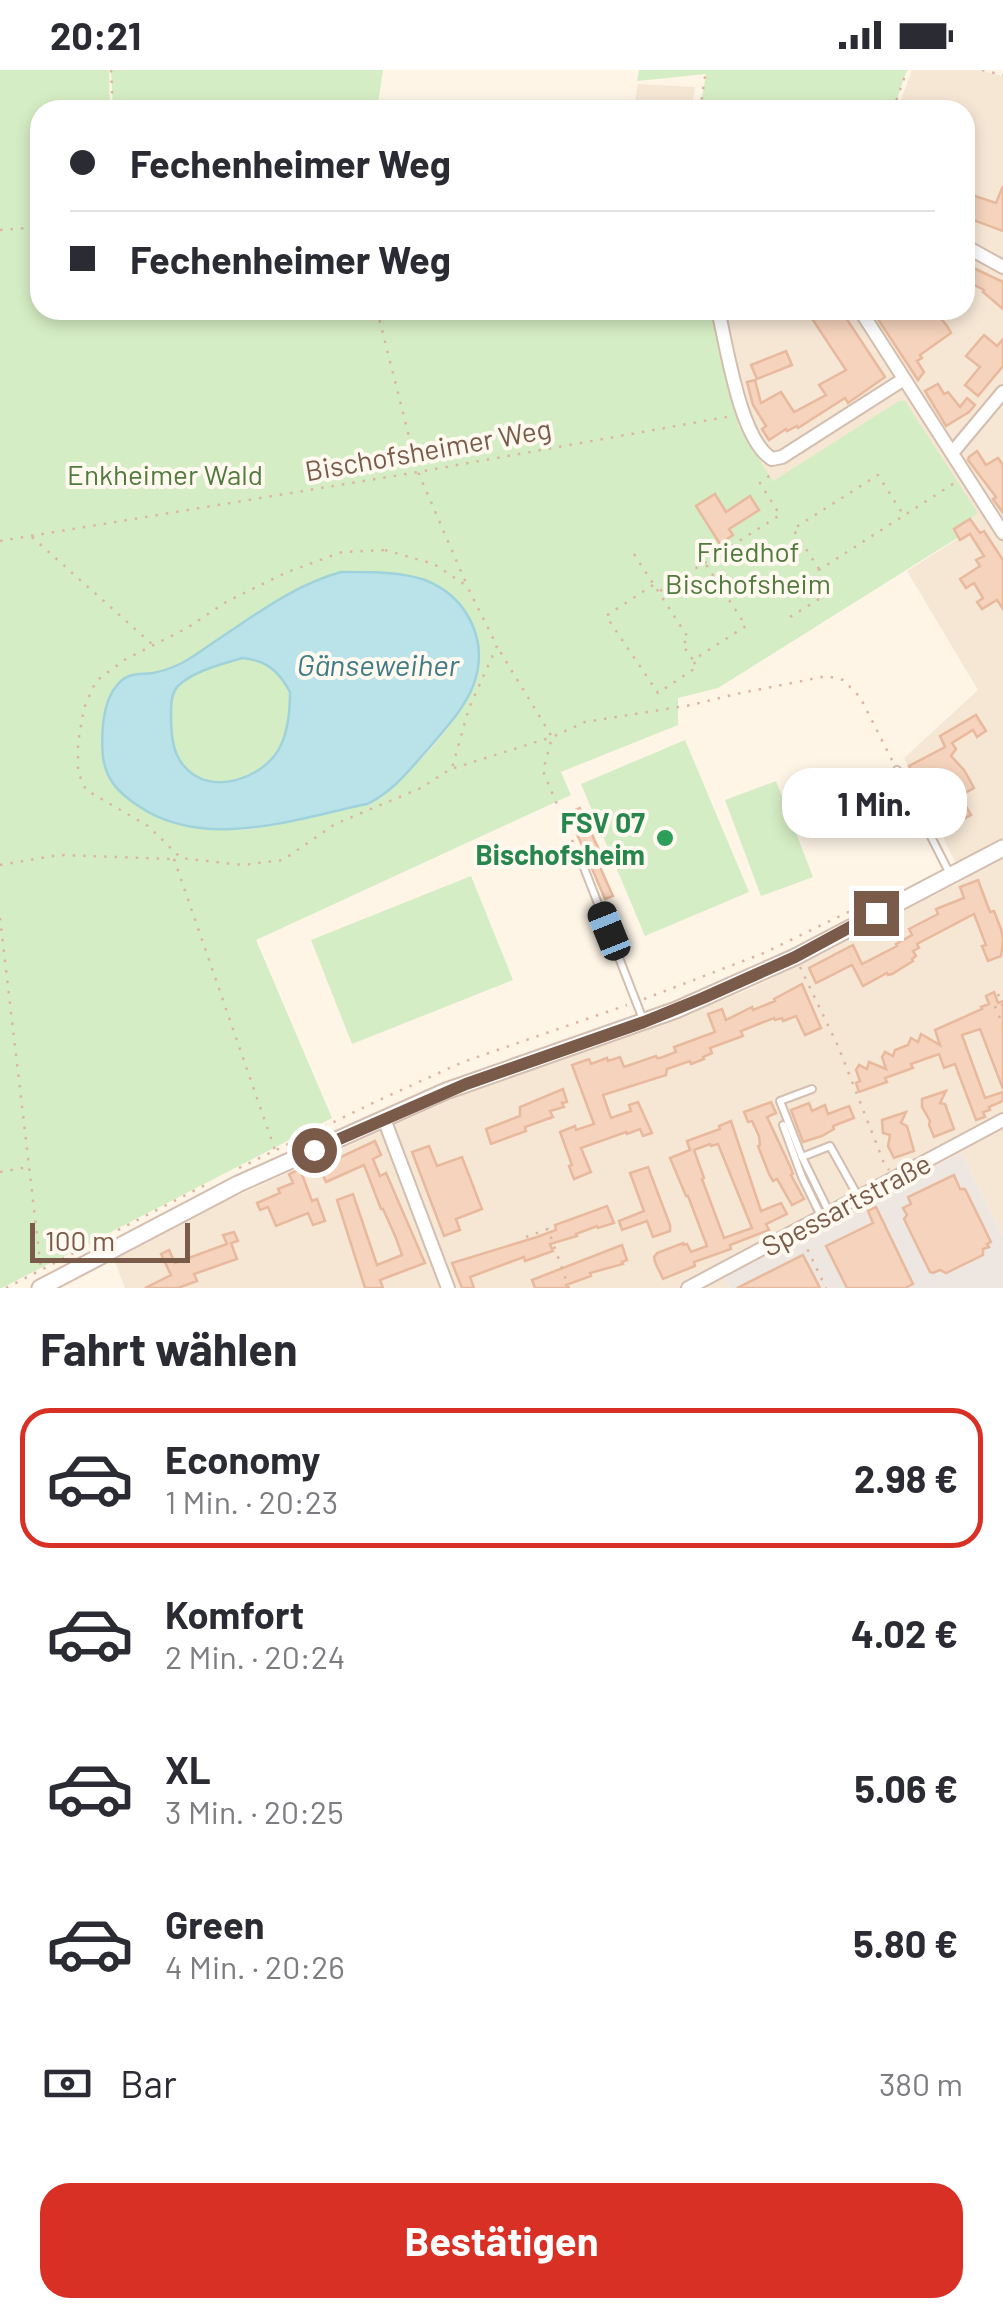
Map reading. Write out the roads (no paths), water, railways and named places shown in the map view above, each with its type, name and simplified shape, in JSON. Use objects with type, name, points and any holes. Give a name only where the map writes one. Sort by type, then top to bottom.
[{"type":"street","points":[[975,252],[1003,267]]},
{"type":"street","points":[[720,320],[743,414],[762,451],[772,459],[782,457],[904,379]]},
{"type":"street","points":[[866,320],[1003,534]]},
{"type":"street","points":[[952,453],[1003,392]]},
{"type":"street","points":[[40,1288],[222,1192],[384,1119],[481,1078],[644,1022],[795,957],[1003,848]]},
{"type":"street","points":[[384,1119],[448,1288]]},
{"type":"street","name":"Spessartstraße","points":[[688,1288],[1003,1120]]},
{"type":"lane","points":[[897,770],[950,874]]},
{"type":"lane","points":[[581,860],[644,1022]]},
{"type":"lane","points":[[812,1089],[780,1101],[826,1215]]},
{"type":"lane","points":[[782,1125],[802,1177],[826,1215]]},
{"type":"lane","points":[[802,1156],[830,1146],[858,1198]]},
{"type":"water","name":"Gänseweiher","points":[[341,572],[405,575],[425,580],[453,598],[472,623],[479,653],[473,686],[454,718],[408,772],[367,804],[250,828],[191,827],[163,819],[137,805],[114,785],[103,757],[103,729],[106,709],[122,680],[182,663],[275,602]],"holes":[[[242,658],[271,668],[290,692],[285,733],[274,757],[251,775],[237,780],[208,781],[184,766],[175,749],[171,722],[174,692],[200,672]]]},
{"type":"place","name":"FSV 07 Bischofsheim","points":[[665,838]]},
{"type":"park label","name":"Enkheimer Wald","points":[[165,474]]},
{"type":"park label","name":"Friedhof Bischofsheim","points":[[748,567]]}]
